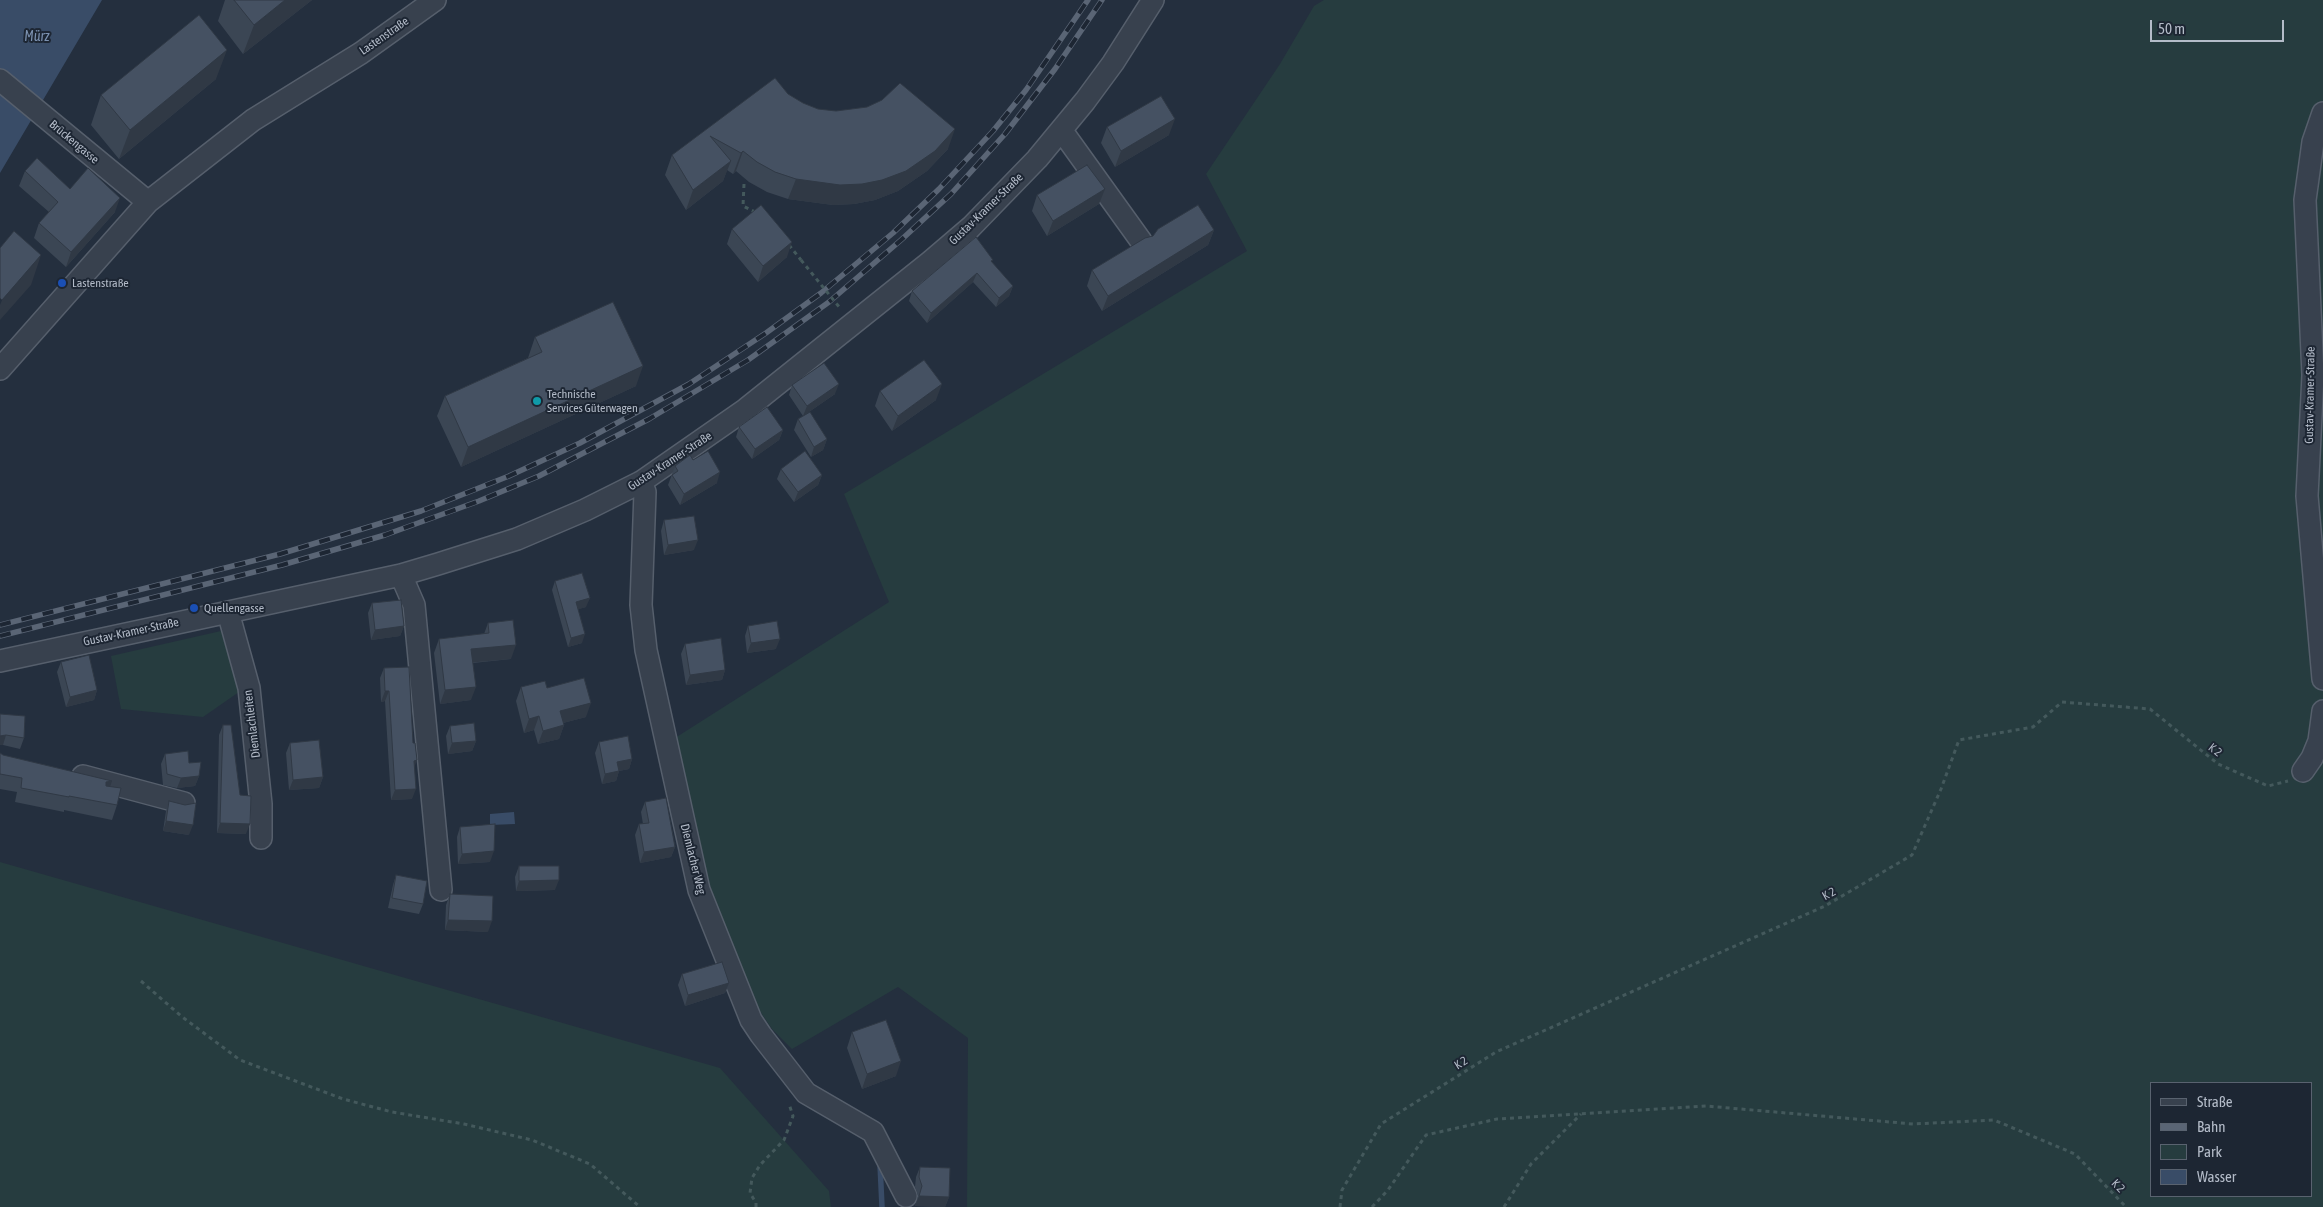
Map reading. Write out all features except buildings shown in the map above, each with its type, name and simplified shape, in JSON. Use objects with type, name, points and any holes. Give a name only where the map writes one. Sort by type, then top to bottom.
[{"type":"street","name":"Lastenstraße","points":[[0,369],[148,202],[253,120],[361,53],[435,0]]},
{"type":"street","name":"Gustav-Kramer-Straße","points":[[0,661],[400,575],[517,539],[585,510],[642,482],[746,409],[930,262],[988,210],[1062,131],[1113,63],[1153,0]]},
{"type":"street","name":"Brückengasse","points":[[0,80],[148,202]]},
{"type":"street","name":"Gustav-Kramer-Straße","points":[[2323,113],[2313,142],[2305,200],[2313,375],[2307,496],[2323,679]]},
{"type":"street","points":[[1062,131],[1141,241]]},
{"type":"street","name":"Diemlacher Weg","points":[[642,482],[644,492],[642,605],[646,650],[699,890],[751,1020],[761,1035],[806,1093],[873,1132],[906,1196]]},
{"type":"street","points":[[400,575],[414,605],[440,890]]},
{"type":"street","name":"Diemlachleiten","points":[[228,612],[249,688],[261,804],[261,838]]},
{"type":"street","points":[[2302,771],[2312,758],[2319,741],[2323,711]]},
{"type":"street","points":[[67,772],[184,803]]},
{"type":"path","points":[[744,184],[743,206],[758,214]]},
{"type":"path","points":[[786,242],[840,308]]},
{"type":"path","name":"K 2","points":[[1340,1207],[1342,1190],[1381,1124],[1496,1052],[1824,906],[1912,855],[1941,789],[1959,740],[2033,727],[2062,702],[2150,709],[2218,764],[2268,786],[2292,780],[2302,771]]},
{"type":"path","points":[[141,980],[181,1016],[240,1060],[342,1099],[392,1112],[464,1124],[532,1140],[590,1164],[640,1207]]},
{"type":"path","points":[[756,1207],[756,1203],[750,1193],[752,1178],[760,1165],[784,1140],[793,1116],[788,1100]]},
{"type":"path","name":"K 2","points":[[1372,1207],[1388,1190],[1426,1135],[1497,1119],[1706,1106],[1914,1124],[1994,1120],[2076,1154],[2126,1207]]},
{"type":"path","points":[[1504,1207],[1531,1164],[1581,1114]]},
{"type":"green space","points":[[1324,0],[2323,0],[2323,1207],[967,1207],[968,1038],[898,987],[792,1049],[772,1029],[738,979],[707,879],[675,738],[889,602],[844,494],[1247,251],[1206,174],[1280,64],[1314,6]]},
{"type":"green space","points":[[221,631],[239,692],[203,717],[121,709],[111,656]]},
{"type":"green space","points":[[0,862],[720,1068],[829,1191],[831,1207],[0,1207]]},
{"type":"water","name":"Mürz","points":[[0,0],[102,0],[0,173]]},
{"type":"water","points":[[514,812],[515,824],[490,825],[490,814]]},
{"type":"waterway","points":[[880,1164],[882,1207]]},
{"type":"railway","points":[[0,625],[280,554],[421,511],[509,476],[580,443],[689,384],[766,333],[821,293],[893,233],[939,189],[993,131],[1026,90],[1088,0]]},
{"type":"railway","points":[[0,636],[282,565],[385,535],[479,501],[539,476],[649,419],[748,360],[829,302],[951,194],[1005,134],[1055,69],[1102,0]]},
{"type":"place","name":"Lastenstraße","points":[[62,283]]},
{"type":"place","name":"Technische Services Güterwagen","points":[[537,401]]},
{"type":"place","name":"Quellengasse","points":[[194,608]]}]
